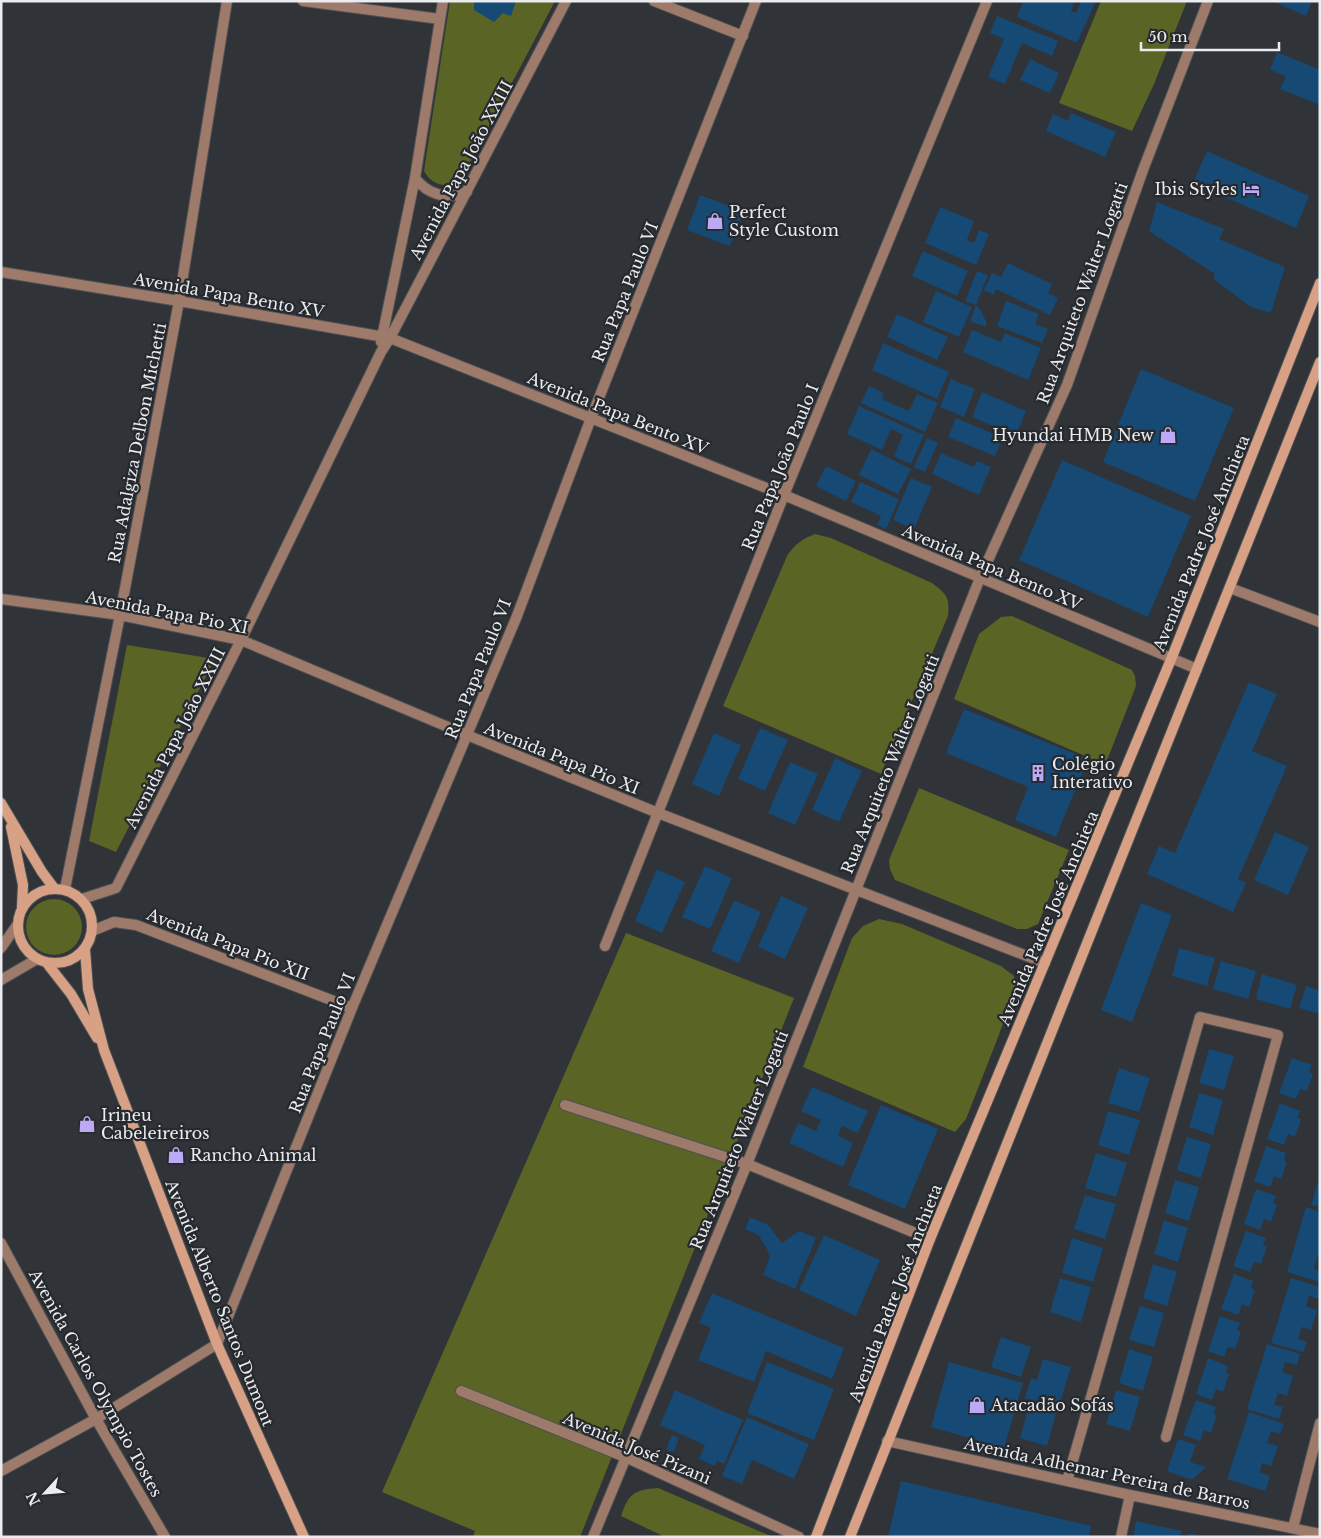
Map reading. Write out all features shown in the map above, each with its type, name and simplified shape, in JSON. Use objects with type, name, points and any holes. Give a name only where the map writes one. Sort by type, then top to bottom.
[{"type":"main road","name":"Avenida Padre José Anchieta","points":[[816,1537],[930,1239],[1172,657],[1320,283]]},
{"type":"main road","points":[[850,1537],[1061,1005],[1320,362]]},
{"type":"main road","points":[[1,803],[54,888]]},
{"type":"main road","points":[[9,818],[23,885],[22,907],[17,925],[23,945],[29,953],[42,960],[57,963],[67,961],[85,949],[92,931],[90,914],[82,899],[74,893],[65,889],[42,890],[30,897],[22,907]]},
{"type":"main road","name":"Avenida Alberto Santos Dumont","points":[[85,949],[88,989],[104,1050],[217,1344],[304,1537]]},
{"type":"main road","name":"Avenida Alberto Santos Dumont","points":[[42,960],[71,994],[104,1050]]},
{"type":"street","name":"Rua Adalgiza Delbon Michetti","points":[[65,889],[120,615],[179,301],[228,1]]},
{"type":"street","points":[[303,1],[440,19]]},
{"type":"street","points":[[386,337],[415,178],[443,1]]},
{"type":"street","name":"Avenida Papa João XXIII","points":[[82,899],[116,888],[241,640],[381,352],[386,337],[467,192],[566,1]]},
{"type":"street","points":[[654,1],[743,36]]},
{"type":"street","name":"Rua Papa Paulo VI","points":[[217,1344],[352,1008],[517,616],[591,418],[756,1]]},
{"type":"street","name":"Rua Papa João Paulo I","points":[[605,946],[784,495],[988,1]]},
{"type":"street","name":"Rua Arquiteto Walter Logatti","points":[[593,1537],[747,1164],[980,578],[1067,385],[1143,170],[1208,1]]},
{"type":"street","points":[[415,178],[424,188],[435,194],[455,196],[467,192]]},
{"type":"street","name":"Avenida Papa Bento XV","points":[[1,272],[386,337],[784,495],[1197,669]]},
{"type":"street","points":[[1230,588],[1320,622]]},
{"type":"street","name":"Avenida Papa Pio XI","points":[[1,599],[120,615],[241,640],[658,813],[1045,963]]},
{"type":"street","name":"Avenida Papa Pio XII","points":[[92,931],[114,922],[136,925],[352,1008]]},
{"type":"street","points":[[1,948],[17,925]]},
{"type":"street","points":[[1,980],[42,960]]},
{"type":"street","points":[[1067,1482],[1200,1017],[1278,1035],[1166,1437]]},
{"type":"street","points":[[565,1105],[747,1164],[930,1239]]},
{"type":"street","name":"Avenida Carlos Olympio Tostes","points":[[1,1243],[96,1420],[165,1537]]},
{"type":"street","points":[[1,1471],[96,1420],[217,1344]]},
{"type":"street","name":"Avenida José Pizani","points":[[461,1391],[625,1457],[799,1537]]},
{"type":"street","points":[[1293,1528],[1317,1446],[1320,1424]]},
{"type":"street","name":"Avenida Adhemar Pereira de Barros","points":[[888,1441],[1067,1482],[1320,1534]]},
{"type":"street","points":[[1121,1537],[1130,1495]]},
{"type":"green space","points":[[450,1],[555,1],[461,180],[446,185],[431,180],[424,171]]},
{"type":"green space","points":[[1101,1],[1187,1],[1154,84],[1132,131],[1059,103]]},
{"type":"green space","points":[[815,534],[831,538],[932,583],[941,590],[948,601],[948,616],[881,774],[723,706],[787,556],[799,542]]},
{"type":"green space","points":[[1012,616],[1132,670],[1136,686],[1106,763],[1099,762],[954,699],[979,634],[1001,617]]},
{"type":"green space","points":[[127,645],[215,659],[116,852],[89,841]]},
{"type":"green space","points":[[919,788],[1069,850],[1038,924],[1027,929],[1017,929],[895,880],[890,869],[889,860]]},
{"type":"green space","points":[[54,899],[65,901],[74,907],[80,916],[82,927],[80,938],[74,947],[65,953],[54,955],[43,953],[34,947],[28,938],[26,927],[28,916],[34,907],[43,901]]},
{"type":"green space","points":[[879,919],[902,924],[1001,966],[1014,976],[1016,989],[995,1045],[966,1119],[955,1132],[803,1067],[852,938],[863,926]]},
{"type":"green space","points":[[626,933],[794,998],[580,1537],[473,1537],[475,1531],[382,1492]]},
{"type":"green space","points":[[658,1488],[773,1537],[665,1537],[621,1516],[627,1502],[634,1494],[643,1490]]},
{"type":"building","points":[[474,1],[516,1],[511,16],[503,13],[494,22],[474,10]]},
{"type":"building","points":[[1023,1],[1075,1],[1071,11],[1076,13],[1081,1],[1096,1],[1077,43],[1017,17]]},
{"type":"building","points":[[1272,1],[1312,1],[1306,16]]},
{"type":"building","points":[[997,16],[1058,41],[1052,56],[1022,43],[1005,84],[988,77],[1004,39],[990,33]]},
{"type":"building","points":[[1277,52],[1320,70],[1320,105],[1280,89],[1286,76],[1270,70]]},
{"type":"building","points":[[1030,59],[1059,73],[1050,93],[1020,80]]},
{"type":"building","points":[[1071,113],[1116,132],[1105,157],[1046,131],[1053,114],[1068,121]]},
{"type":"building","name":"Ibis Styles","points":[[1207,151],[1309,196],[1296,228],[1193,183]]},
{"type":"building","name":"Perfect Style Custom","points":[[700,195],[743,211],[730,246],[687,230]]},
{"type":"building","points":[[1157,202],[1224,229],[1219,239],[1285,267],[1271,313],[1251,307],[1213,279],[1215,274],[1149,231]]},
{"type":"building","points":[[940,207],[974,221],[967,240],[974,243],[979,230],[989,234],[976,265],[925,243]]},
{"type":"building","points":[[923,251],[968,271],[957,296],[912,276]]},
{"type":"building","points":[[1008,263],[1052,284],[1048,293],[1058,298],[1050,315],[996,289],[994,295],[984,290],[992,273],[1001,277]]},
{"type":"building","points":[[977,271],[988,275],[976,305],[965,301]]},
{"type":"building","points":[[936,291],[972,307],[959,337],[923,322]]},
{"type":"building","points":[[1006,301],[1039,314],[1035,324],[1048,329],[1042,343],[997,326]]},
{"type":"building","points":[[976,305],[986,321],[986,327],[970,321]]},
{"type":"building","points":[[897,314],[948,337],[937,360],[887,337]]},
{"type":"building","points":[[972,330],[1001,342],[1005,333],[1041,348],[1028,380],[963,352]]},
{"type":"building","points":[[883,343],[949,372],[937,399],[872,370]]},
{"type":"building","name":"Hyundai HMB New","points":[[1141,369],[1234,408],[1195,501],[1103,462]]},
{"type":"building","points":[[951,379],[975,389],[964,417],[940,407]]},
{"type":"building","points":[[869,386],[884,393],[882,399],[909,411],[917,394],[938,403],[925,432],[861,403]]},
{"type":"building","points":[[982,392],[1026,411],[1016,436],[972,417]]},
{"type":"building","points":[[859,406],[924,435],[911,464],[894,456],[903,435],[891,429],[882,450],[847,434]]},
{"type":"building","points":[[956,418],[1003,438],[995,456],[948,437]]},
{"type":"building","points":[[927,438],[938,443],[925,472],[914,467]]},
{"type":"building","points":[[871,449],[911,469],[898,494],[859,475]]},
{"type":"building","points":[[941,453],[974,467],[977,461],[991,467],[979,495],[932,474]]},
{"type":"building","points":[[1062,460],[1191,516],[1148,617],[1019,560]]},
{"type":"building","points":[[826,466],[856,481],[846,501],[816,486]]},
{"type":"building","points":[[911,478],[932,487],[914,529],[893,520]]},
{"type":"building","points":[[860,482],[899,499],[886,529],[877,525],[881,516],[851,502]]},
{"type":"building","points":[[1249,682],[1277,694],[1252,751],[1287,766],[1238,879],[1246,883],[1233,912],[1147,874],[1159,846],[1175,853]]},
{"type":"building","name":"Colégio Interativo","points":[[964,709],[1088,759],[1056,837],[1015,820],[1028,787],[946,753]]},
{"type":"building","points":[[760,728],[788,740],[765,791],[738,779]]},
{"type":"building","points":[[714,733],[741,745],[719,796],[692,784]]},
{"type":"building","points":[[835,758],[862,771],[839,822],[812,810]]},
{"type":"building","points":[[790,762],[818,774],[795,825],[768,813]]},
{"type":"building","points":[[1275,832],[1309,847],[1288,895],[1254,880]]},
{"type":"building","points":[[705,866],[732,878],[710,929],[682,917]]},
{"type":"building","points":[[657,869],[685,882],[662,933],[635,921]]},
{"type":"building","points":[[781,896],[808,908],[785,959],[758,947]]},
{"type":"building","points":[[734,900],[761,912],[739,963],[711,951]]},
{"type":"building","points":[[1141,903],[1172,915],[1132,1022],[1101,1010]]},
{"type":"building","points":[[1179,948],[1215,958],[1207,986],[1172,976]]},
{"type":"building","points":[[1221,961],[1256,971],[1248,999],[1213,989]]},
{"type":"building","points":[[1262,974],[1297,985],[1290,1009],[1256,999]]},
{"type":"building","points":[[1306,986],[1320,991],[1320,1014],[1299,1008]]},
{"type":"building","points":[[1209,1049],[1234,1056],[1224,1090],[1199,1083]]},
{"type":"building","points":[[1292,1058],[1312,1065],[1309,1072],[1313,1074],[1307,1091],[1300,1089],[1296,1099],[1279,1093]]},
{"type":"building","points":[[1119,1068],[1150,1078],[1139,1112],[1108,1103]]},
{"type":"building","points":[[812,1087],[868,1111],[858,1133],[842,1126],[838,1136],[853,1143],[843,1167],[789,1143],[798,1123],[816,1131],[821,1120],[801,1111]]},
{"type":"building","points":[[1199,1093],[1223,1100],[1213,1135],[1189,1127]]},
{"type":"building","points":[[1280,1103],[1300,1111],[1297,1118],[1301,1119],[1295,1137],[1288,1134],[1284,1145],[1267,1139]]},
{"type":"building","points":[[881,1105],[938,1129],[905,1209],[848,1185]]},
{"type":"building","points":[[1108,1111],[1140,1120],[1129,1155],[1098,1145]]},
{"type":"building","points":[[1187,1137],[1211,1144],[1201,1178],[1177,1170]]},
{"type":"building","points":[[1266,1146],[1286,1153],[1284,1160],[1287,1162],[1281,1179],[1274,1176],[1270,1187],[1254,1181]]},
{"type":"building","points":[[1096,1153],[1127,1163],[1116,1197],[1085,1188]]},
{"type":"building","points":[[1320,1176],[1320,1207],[1311,1205]]},
{"type":"building","points":[[1175,1180],[1199,1187],[1189,1221],[1165,1213]]},
{"type":"building","points":[[1256,1189],[1276,1196],[1273,1203],[1277,1204],[1271,1222],[1264,1219],[1260,1230],[1244,1224]]},
{"type":"building","points":[[1085,1195],[1116,1204],[1105,1239],[1074,1229]]},
{"type":"building","points":[[1306,1207],[1320,1212],[1320,1258],[1317,1257],[1314,1269],[1320,1271],[1319,1282],[1287,1272]]},
{"type":"building","points":[[750,1217],[768,1225],[782,1243],[799,1231],[816,1238],[795,1289],[763,1275],[770,1257],[758,1235],[745,1229]]},
{"type":"building","points":[[1164,1220],[1188,1228],[1178,1262],[1154,1254]]},
{"type":"building","points":[[1246,1231],[1266,1238],[1263,1245],[1267,1247],[1261,1264],[1254,1262],[1250,1272],[1233,1266]]},
{"type":"building","points":[[824,1235],[880,1260],[856,1316],[799,1290]]},
{"type":"building","points":[[1072,1238],[1103,1248],[1093,1282],[1062,1273]]},
{"type":"building","points":[[1153,1264],[1177,1272],[1167,1306],[1143,1298]]},
{"type":"building","points":[[1234,1274],[1253,1281],[1251,1288],[1255,1290],[1249,1307],[1242,1304],[1238,1315],[1221,1309]]},
{"type":"building","points":[[1060,1278],[1091,1287],[1081,1322],[1050,1312]]},
{"type":"building","points":[[1291,1278],[1320,1287],[1320,1299],[1309,1296],[1306,1306],[1317,1310],[1311,1330],[1302,1327],[1298,1339],[1307,1342],[1303,1352],[1271,1343]]},
{"type":"building","points":[[712,1293],[844,1348],[832,1379],[766,1351],[754,1382],[698,1360],[711,1328],[699,1323]]},
{"type":"building","points":[[1140,1306],[1164,1313],[1154,1347],[1129,1340]]},
{"type":"building","points":[[1220,1316],[1240,1323],[1237,1330],[1241,1332],[1235,1349],[1228,1347],[1224,1357],[1208,1351]]},
{"type":"building","points":[[1001,1337],[1031,1347],[1021,1377],[991,1367]]},
{"type":"building","points":[[1267,1344],[1300,1354],[1297,1365],[1285,1362],[1282,1372],[1293,1376],[1287,1396],[1278,1393],[1274,1405],[1283,1407],[1279,1419],[1247,1409]]},
{"type":"building","points":[[1129,1349],[1153,1357],[1143,1391],[1119,1383]]},
{"type":"building","points":[[1208,1358],[1228,1366],[1226,1373],[1229,1374],[1223,1392],[1216,1389],[1212,1400],[1196,1394]]},
{"type":"building","points":[[1043,1359],[1071,1367],[1060,1403],[1038,1397],[1037,1402],[1025,1398],[1031,1378],[1037,1380]]},
{"type":"building","points":[[767,1362],[834,1389],[814,1440],[747,1413]]},
{"type":"building","name":"Atacadão Sofás","points":[[949,1362],[1023,1383],[1004,1448],[931,1427]]},
{"type":"building","points":[[675,1390],[743,1420],[724,1464],[717,1461],[715,1466],[699,1459],[705,1445],[660,1425]]},
{"type":"building","points":[[1116,1390],[1140,1397],[1130,1431],[1106,1424]]},
{"type":"building","points":[[1196,1400],[1216,1407],[1213,1414],[1217,1415],[1211,1433],[1204,1430],[1200,1441],[1183,1435]]},
{"type":"building","points":[[1030,1402],[1057,1410],[1047,1446],[1020,1438]]},
{"type":"building","points":[[1249,1412],[1284,1424],[1280,1434],[1271,1431],[1267,1443],[1278,1446],[1271,1466],[1262,1463],[1260,1472],[1270,1476],[1265,1491],[1227,1479]]},
{"type":"building","points":[[747,1417],[809,1444],[794,1479],[752,1460],[742,1484],[722,1476]]},
{"type":"building","points":[[672,1435],[679,1438],[674,1452],[666,1450]]},
{"type":"building","points":[[1178,1439],[1196,1445],[1190,1462],[1206,1467],[1192,1480],[1167,1471]]},
{"type":"building","points":[[901,1481],[1091,1526],[1089,1537],[888,1537]]},
{"type":"building","points":[[1136,1521],[1182,1531],[1180,1537],[1133,1537]]},
{"type":"building","points":[[1189,1533],[1201,1536],[1201,1537],[1188,1537]]},
{"type":"place","name":"Ibis Styles","points":[[1251,189]]},
{"type":"place","name":"Perfect Style Custom","points":[[715,221]]},
{"type":"place","name":"Hyundai HMB New","points":[[1168,435]]},
{"type":"place","name":"Colégio Interativo","points":[[1038,773]]},
{"type":"place","name":"Irineu Cabeleireiros","points":[[87,1124]]},
{"type":"place","name":"Rancho Animal","points":[[176,1155]]},
{"type":"place","name":"Atacadão Sofás","points":[[977,1405]]}]
